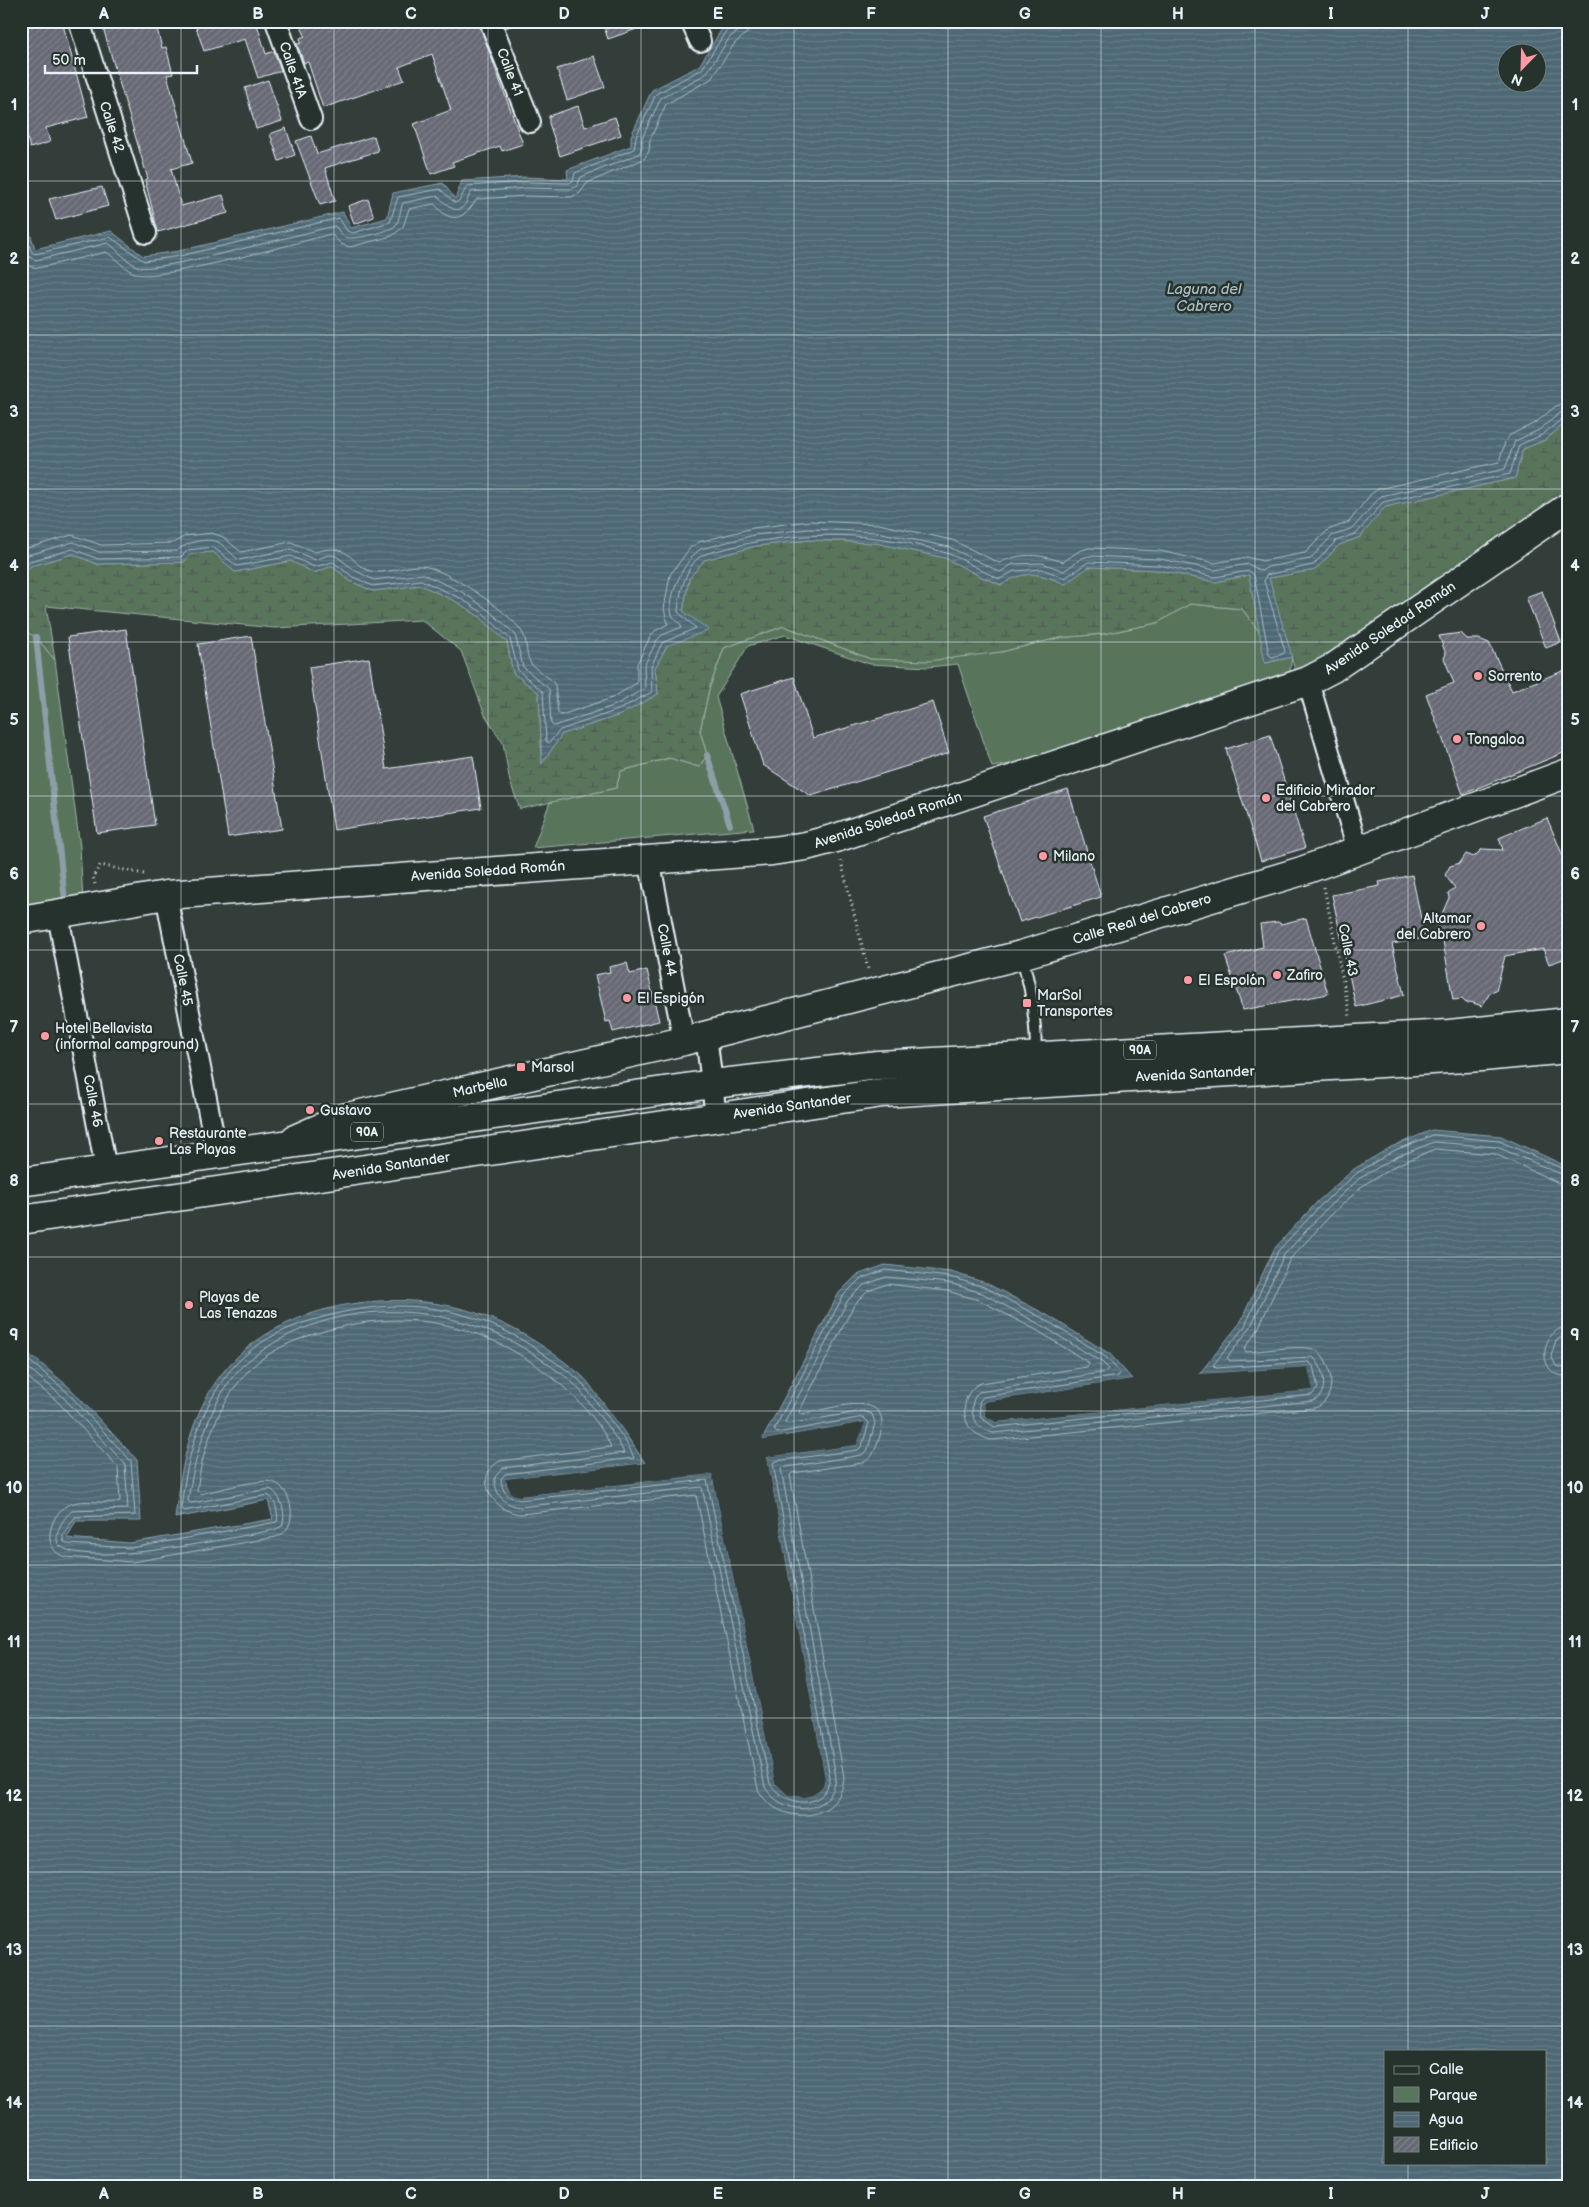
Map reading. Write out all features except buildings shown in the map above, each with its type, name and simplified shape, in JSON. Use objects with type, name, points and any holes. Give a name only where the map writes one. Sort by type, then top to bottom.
[{"type":"main road","name":"Avenida Soledad Román","points":[[21,920],[166,895],[772,851],[806,846],[836,838],[1308,681],[1334,668],[1568,507]]},
{"type":"main road","name":"Calle Real del Cabrero","points":[[695,1038],[874,994],[1021,955],[1320,865],[1568,773]]},
{"type":"main road","name":"Avenida Santander","points":[[21,1182],[712,1084],[878,1065],[1449,1034],[1568,1022]]},
{"type":"main road","name":"Marbella","points":[[286,1143],[343,1118],[695,1038]]},
{"type":"main road","name":"Avenida Santander","points":[[21,1220],[882,1093],[1482,1057],[1568,1049]]},
{"type":"street","name":"Calle 42","points":[[79,21],[146,233]]},
{"type":"street","name":"Calle 41A","points":[[276,21],[311,119]]},
{"type":"street","name":"Calle 41","points":[[490,21],[530,122]]},
{"type":"street","points":[[691,21],[700,41]]},
{"type":"street","points":[[1308,681],[1358,850]]},
{"type":"street","name":"Calle 44","points":[[649,859],[695,1038],[712,1084],[716,1117]]},
{"type":"street","name":"Calle 45","points":[[166,895],[218,1154]]},
{"type":"street","name":"Calle 46","points":[[58,915],[106,1169]]},
{"type":"lane","points":[[1021,955],[1027,975],[1036,1025],[1036,1056]]},
{"type":"path","points":[[836,838],[874,994]]},
{"type":"path","name":"Calle 43","points":[[1320,865],[1354,1039]]},
{"type":"green space","points":[[1568,421],[1568,493],[1297,677],[1269,578],[1315,570],[1339,545],[1360,537],[1384,507],[1515,478],[1523,449],[1545,440]]},
{"type":"green space","points":[[810,540],[876,543],[945,558],[1001,585],[1018,577],[1033,574],[1048,577],[1065,584],[1088,567],[1159,570],[1215,582],[1249,575],[1261,634],[1242,609],[1190,604],[1157,623],[1103,634],[1058,638],[1001,652],[928,661],[871,659],[784,626],[724,648],[709,689],[700,731],[707,755],[699,767],[669,758],[621,771],[616,788],[520,809],[510,782],[503,743],[485,715],[461,651],[422,620],[275,628],[46,606],[55,660],[36,637],[21,629],[21,575],[31,566],[73,554],[97,564],[184,562],[189,554],[213,552],[235,572],[291,561],[314,573],[332,566],[350,581],[373,591],[421,585],[457,602],[480,617],[507,642],[513,673],[539,693],[542,763],[562,734],[620,715],[658,694],[655,668],[683,611],[689,579],[704,560],[756,546]]},
{"type":"green space","points":[[1190,604],[1242,609],[1261,634],[1266,663],[1292,657],[1289,677],[1029,761],[992,767],[958,664],[928,667],[870,664],[785,635],[748,646],[716,697],[754,829],[533,848],[550,802],[616,788],[621,771],[670,758],[699,767],[707,755],[700,731],[709,689],[724,648],[784,626],[871,659],[1001,652],[1058,638],[1103,634],[1157,623]]},
{"type":"green space","points":[[21,629],[36,637],[55,660],[80,847],[83,901],[21,908]]},
{"type":"water","name":"Laguna del Cabrero","points":[[737,21],[1568,21],[1568,421],[1545,440],[1523,449],[1515,478],[1385,507],[1360,537],[1339,545],[1315,570],[1269,578],[1292,657],[1265,663],[1249,575],[1215,582],[1159,570],[1089,567],[1065,584],[1048,577],[1033,574],[1018,577],[1002,585],[945,558],[876,543],[809,540],[756,546],[704,560],[689,579],[683,611],[709,630],[667,646],[655,668],[658,694],[620,715],[562,734],[542,764],[539,693],[513,673],[507,642],[480,617],[457,602],[421,585],[373,591],[350,581],[332,566],[314,573],[291,561],[235,572],[213,552],[190,554],[184,562],[97,564],[73,554],[31,566],[21,575],[21,225],[27,223],[35,249],[111,231],[143,256],[179,251],[343,212],[351,228],[387,218],[393,193],[443,183],[455,199],[462,181],[526,177],[568,179],[567,170],[631,146],[631,136],[652,90],[699,66],[723,27]]},
{"type":"water","points":[[1432,1130],[1501,1136],[1568,1167],[1568,1343],[1563,1358],[1568,1357],[1568,2186],[21,2186],[21,1347],[69,1387],[137,1460],[141,1521],[76,1521],[67,1538],[130,1543],[273,1519],[268,1500],[175,1518],[186,1451],[197,1418],[212,1388],[233,1361],[259,1339],[289,1322],[322,1310],[356,1303],[426,1302],[476,1313],[523,1334],[553,1353],[585,1379],[645,1463],[506,1479],[507,1487],[520,1496],[712,1474],[775,1783],[788,1795],[815,1794],[823,1786],[825,1778],[767,1457],[857,1445],[864,1422],[762,1440],[839,1293],[857,1275],[885,1265],[951,1272],[986,1283],[1047,1315],[1110,1354],[1132,1379],[984,1402],[985,1416],[996,1422],[1312,1390],[1308,1367],[1199,1374],[1240,1323],[1274,1249],[1317,1202],[1354,1169],[1391,1147]]},
{"type":"pier","points":[[1308,1367],[1313,1390],[996,1422],[985,1416],[984,1402],[1132,1379],[1135,1379],[1133,1381],[987,1404],[987,1415],[996,1420],[1310,1388],[1306,1370],[1199,1376],[1197,1374]]},
{"type":"pier","points":[[865,1422],[857,1445],[767,1457],[825,1778],[823,1786],[815,1794],[805,1797],[788,1795],[775,1783],[712,1474],[519,1496],[511,1493],[505,1479],[647,1463],[645,1466],[508,1481],[513,1491],[520,1493],[713,1472],[778,1782],[789,1793],[805,1794],[814,1792],[821,1785],[822,1778],[765,1457],[767,1455],[855,1443],[861,1425],[763,1443],[760,1440],[762,1436],[763,1440]]},
{"type":"waterway","points":[[36,637],[65,901]]},
{"type":"waterway","points":[[707,755],[730,825]]},
{"type":"place","name":"Sorrento","points":[[1478,676]]},
{"type":"place","name":"Tongaloa","points":[[1457,739]]},
{"type":"place","name":"Edificio Mirador del Cabrero","points":[[1266,798]]},
{"type":"place","name":"Milano","points":[[1043,856]]},
{"type":"place","name":"Altamar del Cabrero","points":[[1481,926]]},
{"type":"place","name":"Zafiro","points":[[1277,975]]},
{"type":"place","name":"El Espolón","points":[[1188,980]]},
{"type":"place","name":"El Espigón","points":[[627,998]]},
{"type":"place","name":"MarSol Transportes","points":[[1027,1003]]},
{"type":"place","name":"Hotel Bellavista (informal campground)","points":[[45,1036]]},
{"type":"place","name":"Marsol","points":[[521,1067]]},
{"type":"place","name":"Gustavo","points":[[310,1110]]},
{"type":"place","name":"Restaurante Las Playas","points":[[159,1141]]},
{"type":"place","name":"Playas de Las Tenazas","points":[[189,1305]]}]
